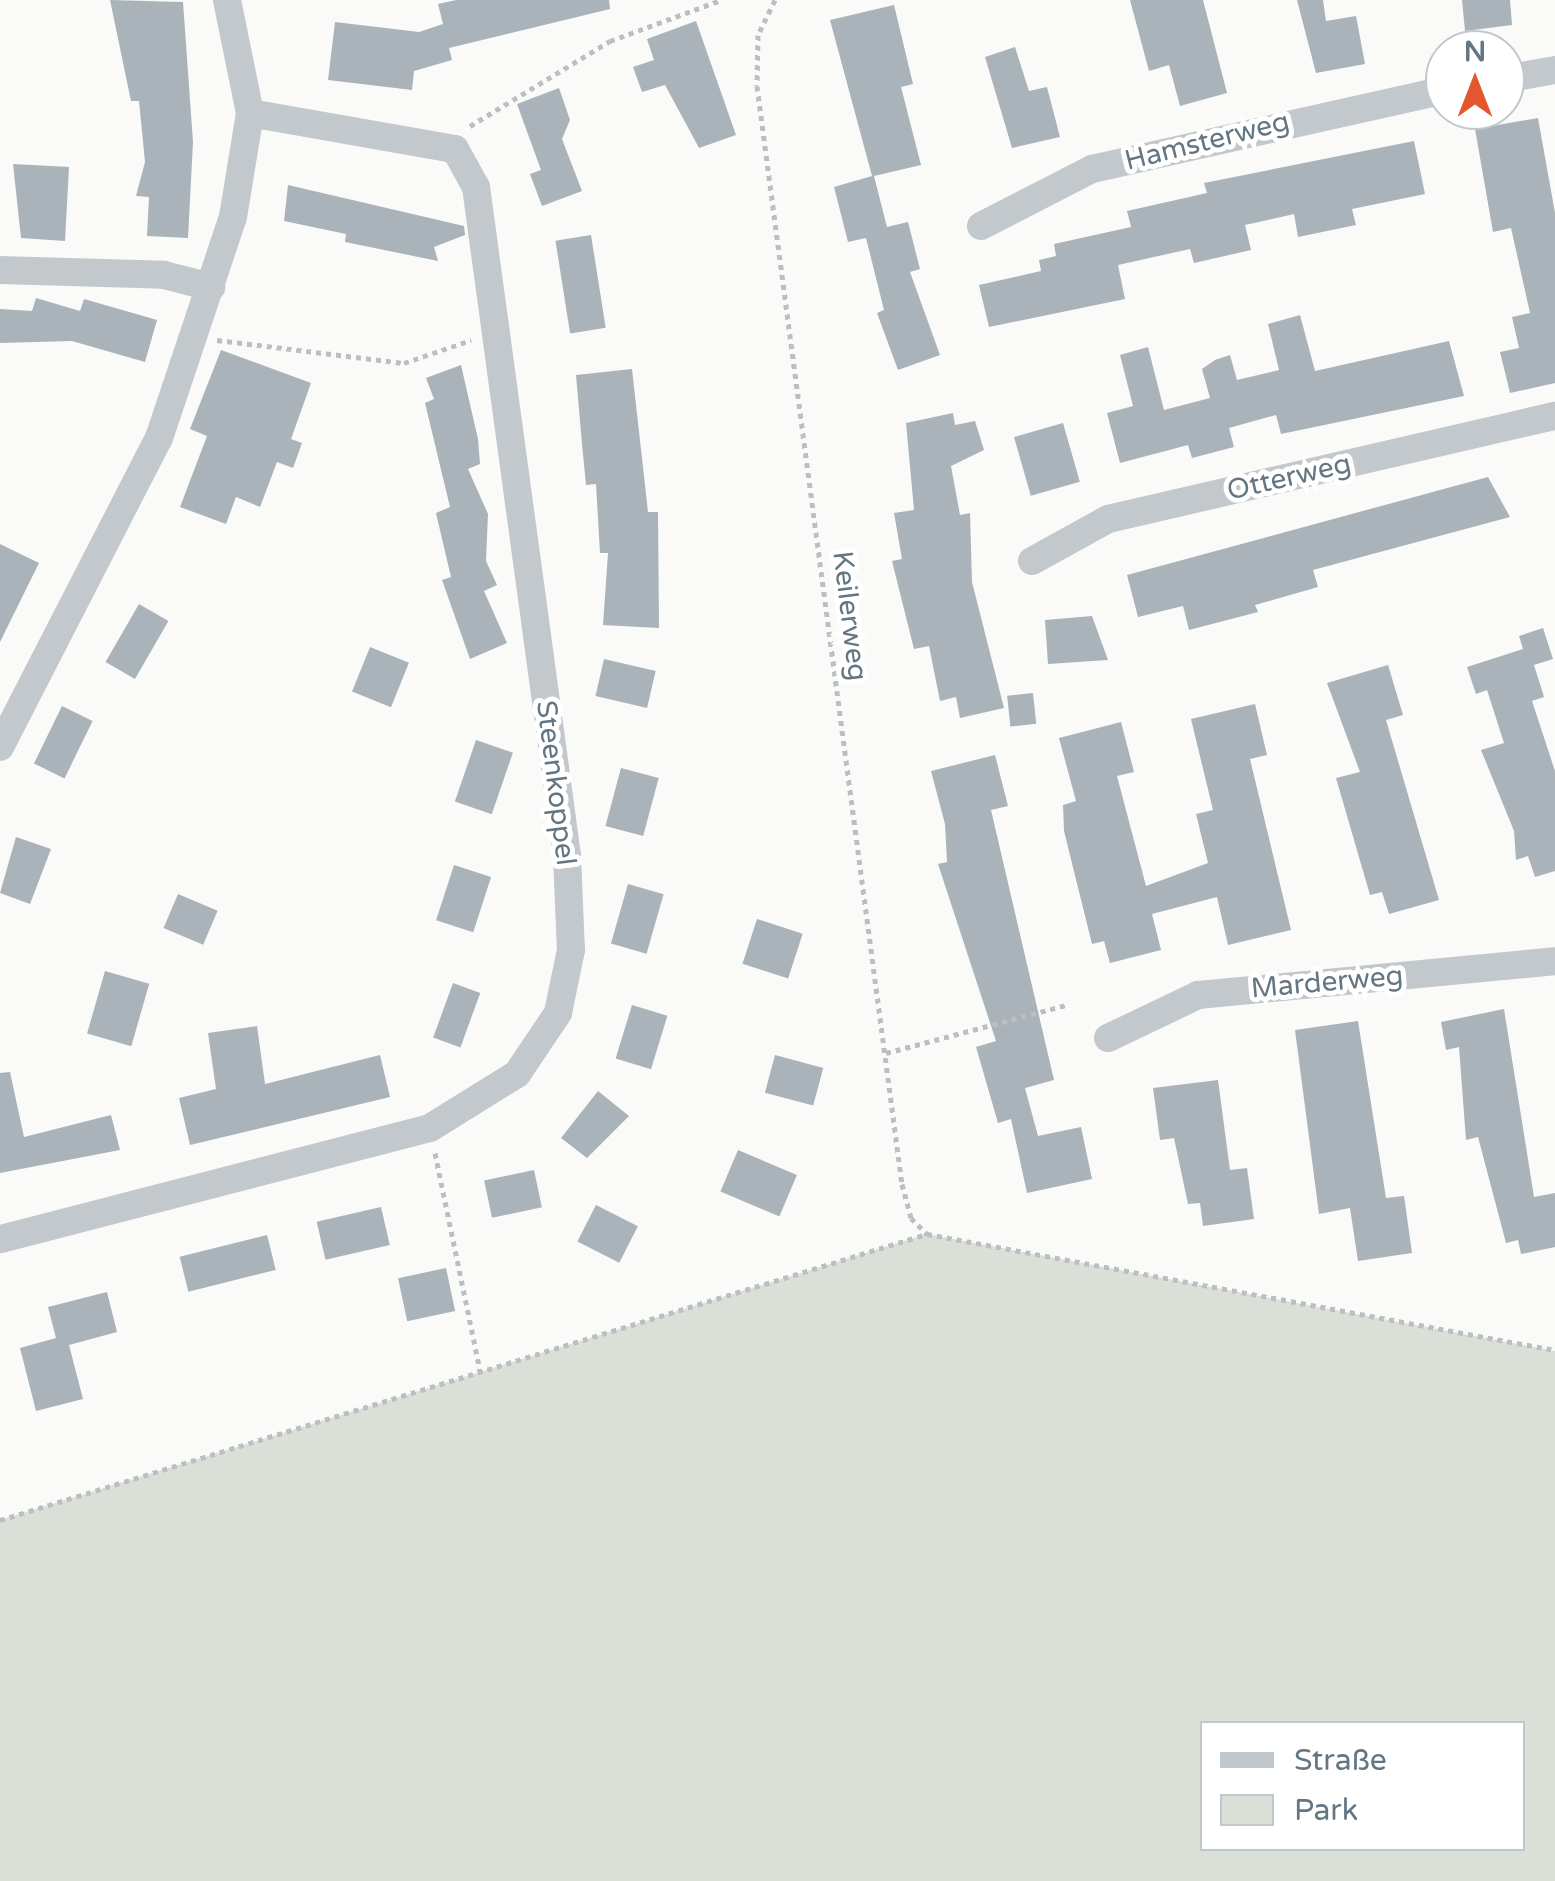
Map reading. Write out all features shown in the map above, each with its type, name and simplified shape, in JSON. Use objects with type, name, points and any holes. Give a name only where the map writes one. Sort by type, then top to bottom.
[{"type":"street","points":[[0,747],[159,438],[211,287],[250,113],[227,0]]},
{"type":"street","points":[[1525,75],[1555,70]]},
{"type":"street","name":"Hamsterweg","points":[[981,226],[1092,169],[1425,94]]},
{"type":"street","points":[[250,113],[443,142]]},
{"type":"street","name":"Steenkoppel","points":[[0,1239],[430,1128],[478,1105],[530,1061],[558,1012],[571,950],[496,332],[476,188],[465,160],[443,142]]},
{"type":"street","points":[[0,270],[164,275],[211,287]]},
{"type":"street","name":"Otterweg","points":[[1032,561],[1108,519],[1555,416]]},
{"type":"street","name":"Marderweg","points":[[1108,1038],[1213,992],[1555,961]]},
{"type":"path","points":[[443,142],[610,41],[720,0]]},
{"type":"path","name":"Keilerweg","points":[[775,0],[758,36],[757,86],[902,1184],[926,1234]]},
{"type":"path","points":[[195,338],[404,363],[496,332]]},
{"type":"path","points":[[886,1053],[1066,1005]]},
{"type":"path","points":[[430,1128],[481,1376]]},
{"type":"path","points":[[0,1520],[481,1376],[926,1234],[1555,1350]]},
{"type":"green space","points":[[927,1234],[1555,1351],[1555,1881],[0,1881],[0,1520]]},
{"type":"building","points":[[110,0],[183,2],[193,142],[188,238],[147,236],[149,197],[136,196],[145,162],[139,101],[131,101]]},
{"type":"building","points":[[456,0],[609,0],[610,9],[449,48],[452,60],[414,71],[412,90],[328,80],[335,22],[419,32],[443,24],[438,4]]},
{"type":"building","points":[[1130,0],[1203,0],[1227,93],[1180,106],[1169,65],[1149,71]]},
{"type":"building","points":[[1297,0],[1323,0],[1326,21],[1356,16],[1365,64],[1316,73]]},
{"type":"building","points":[[1462,0],[1510,0],[1512,25],[1465,30]]},
{"type":"building","points":[[894,5],[913,84],[901,87],[921,165],[874,176],[887,227],[908,222],[920,269],[910,272],[940,355],[898,370],[877,313],[884,310],[866,238],[848,242],[834,187],[872,176],[830,20]]},
{"type":"building","points":[[696,21],[736,135],[699,148],[665,85],[642,92],[633,67],[654,60],[647,39]]},
{"type":"building","points":[[1015,47],[1029,91],[1047,87],[1060,137],[1012,148],[985,57]]},
{"type":"building","points":[[559,88],[570,120],[562,139],[582,191],[542,206],[530,174],[541,170],[517,104]]},
{"type":"building","points":[[1538,118],[1555,213],[1555,383],[1510,393],[1500,352],[1519,348],[1512,317],[1530,313],[1511,228],[1493,232],[1475,130],[1525,130],[1525,120]]},
{"type":"building","points":[[1414,141],[1425,194],[1352,209],[1356,225],[1298,237],[1294,214],[1245,225],[1251,250],[1194,263],[1190,249],[1118,265],[1125,299],[989,327],[979,285],[1041,271],[1039,260],[1056,256],[1054,244],[1131,227],[1127,211],[1207,193],[1204,183]]},
{"type":"building","points":[[13,164],[69,167],[65,241],[21,238]]},
{"type":"building","points":[[288,185],[464,226],[465,235],[434,247],[438,261],[345,242],[346,234],[284,221]]},
{"type":"building","points":[[591,235],[606,328],[570,333],[555,241]]},
{"type":"building","points":[[36,298],[80,311],[84,299],[157,320],[145,362],[72,341],[0,343],[0,309],[32,311]]},
{"type":"building","points":[[1300,315],[1315,371],[1449,341],[1464,396],[1281,434],[1276,415],[1229,428],[1234,447],[1192,458],[1188,445],[1120,463],[1107,413],[1133,406],[1120,355],[1148,347],[1164,410],[1210,398],[1202,369],[1215,360],[1230,355],[1237,380],[1279,370],[1268,324]]},
{"type":"building","points":[[221,350],[311,383],[291,439],[302,443],[293,468],[277,462],[260,507],[236,497],[226,524],[180,507],[207,436],[190,429]]},
{"type":"building","points":[[461,365],[480,464],[468,469],[488,514],[486,561],[497,585],[484,591],[507,643],[470,659],[442,580],[451,577],[436,513],[450,507],[425,403],[434,399],[426,378]]},
{"type":"building","points":[[632,369],[648,512],[658,512],[659,628],[603,625],[608,553],[600,553],[596,484],[586,485],[576,375]]},
{"type":"building","points":[[953,413],[955,425],[975,421],[984,450],[951,466],[960,515],[970,513],[972,582],[1004,708],[960,718],[956,697],[940,701],[929,646],[914,649],[892,561],[902,559],[894,513],[914,510],[906,423]]},
{"type":"building","points":[[1063,423],[1080,482],[1031,496],[1014,437]]},
{"type":"building","points":[[1488,477],[1510,517],[1313,570],[1318,587],[1255,605],[1258,612],[1189,630],[1183,606],[1138,617],[1127,575]]},
{"type":"building","points":[[0,544],[39,563],[0,642]]},
{"type":"building","points":[[139,604],[168,621],[135,679],[105,662]]},
{"type":"building","points":[[1092,616],[1108,660],[1048,664],[1045,620]]},
{"type":"building","points":[[1543,628],[1553,659],[1534,665],[1544,697],[1532,701],[1555,771],[1555,871],[1535,877],[1528,856],[1516,860],[1514,831],[1481,750],[1504,743],[1487,690],[1476,694],[1467,667],[1523,649],[1519,636]]},
{"type":"building","points":[[370,647],[409,663],[391,707],[352,692]]},
{"type":"building","points":[[604,659],[656,671],[647,708],[595,696]]},
{"type":"building","points":[[1388,665],[1403,715],[1386,720],[1439,900],[1389,914],[1382,892],[1370,895],[1336,778],[1360,772],[1327,683]]},
{"type":"building","points":[[1033,693],[1036,724],[1010,727],[1007,696]]},
{"type":"building","points":[[1255,704],[1267,755],[1250,759],[1291,930],[1228,945],[1217,897],[1152,914],[1161,950],[1110,963],[1104,941],[1092,944],[1064,831],[1063,805],[1076,801],[1059,738],[1121,722],[1134,772],[1117,776],[1146,886],[1208,863],[1196,814],[1213,810],[1191,719]]},
{"type":"building","points":[[62,706],[93,721],[65,778],[34,764]]},
{"type":"building","points":[[476,740],[513,753],[492,814],[455,801]]},
{"type":"building","points":[[995,755],[1008,806],[991,810],[1054,1080],[1025,1088],[1038,1136],[1081,1127],[1092,1179],[1027,1193],[1011,1119],[998,1123],[976,1047],[996,1041],[938,864],[947,862],[945,824],[931,771]]},
{"type":"building","points":[[621,768],[659,778],[643,836],[605,826]]},
{"type":"building","points":[[16,837],[51,849],[30,904],[0,893]]},
{"type":"building","points":[[454,865],[491,877],[473,932],[436,920]]},
{"type":"building","points":[[628,884],[664,894],[646,954],[611,944]]},
{"type":"building","points":[[178,894],[218,911],[203,945],[164,928]]},
{"type":"building","points":[[757,919],[803,934],[788,979],[742,964]]},
{"type":"building","points":[[105,971],[149,984],[131,1046],[87,1033]]},
{"type":"building","points":[[453,983],[480,993],[460,1047],[433,1038]]},
{"type":"building","points":[[632,1005],[667,1016],[651,1069],[616,1059]]},
{"type":"building","points":[[1504,1009],[1534,1197],[1555,1193],[1555,1247],[1521,1254],[1518,1240],[1506,1243],[1478,1137],[1466,1140],[1459,1047],[1446,1050],[1441,1022]]},
{"type":"building","points":[[1358,1021],[1386,1198],[1404,1196],[1412,1253],[1358,1261],[1350,1208],[1319,1214],[1295,1030]]},
{"type":"building","points":[[257,1026],[265,1084],[380,1055],[390,1097],[190,1145],[179,1098],[216,1089],[208,1033]]},
{"type":"building","points":[[775,1055],[823,1068],[813,1106],[765,1093]]},
{"type":"building","points":[[10,1072],[24,1137],[111,1115],[120,1150],[0,1173],[0,1073]]},
{"type":"building","points":[[1218,1080],[1230,1170],[1247,1168],[1254,1219],[1203,1226],[1200,1203],[1188,1204],[1174,1138],[1160,1140],[1153,1088]]},
{"type":"building","points":[[598,1091],[629,1116],[587,1158],[561,1138]]},
{"type":"building","points":[[738,1150],[797,1175],[779,1216],[720,1191]]},
{"type":"building","points":[[534,1170],[542,1207],[492,1218],[484,1181]]},
{"type":"building","points":[[596,1205],[638,1226],[619,1263],[577,1242]]},
{"type":"building","points":[[381,1207],[390,1245],[325,1260],[317,1222]]},
{"type":"building","points":[[267,1235],[276,1270],[188,1292],[180,1257]]},
{"type":"building","points":[[446,1268],[455,1311],[407,1321],[398,1278]]},
{"type":"building","points":[[107,1292],[117,1332],[69,1345],[83,1399],[36,1411],[20,1348],[56,1338],[48,1307]]}]
